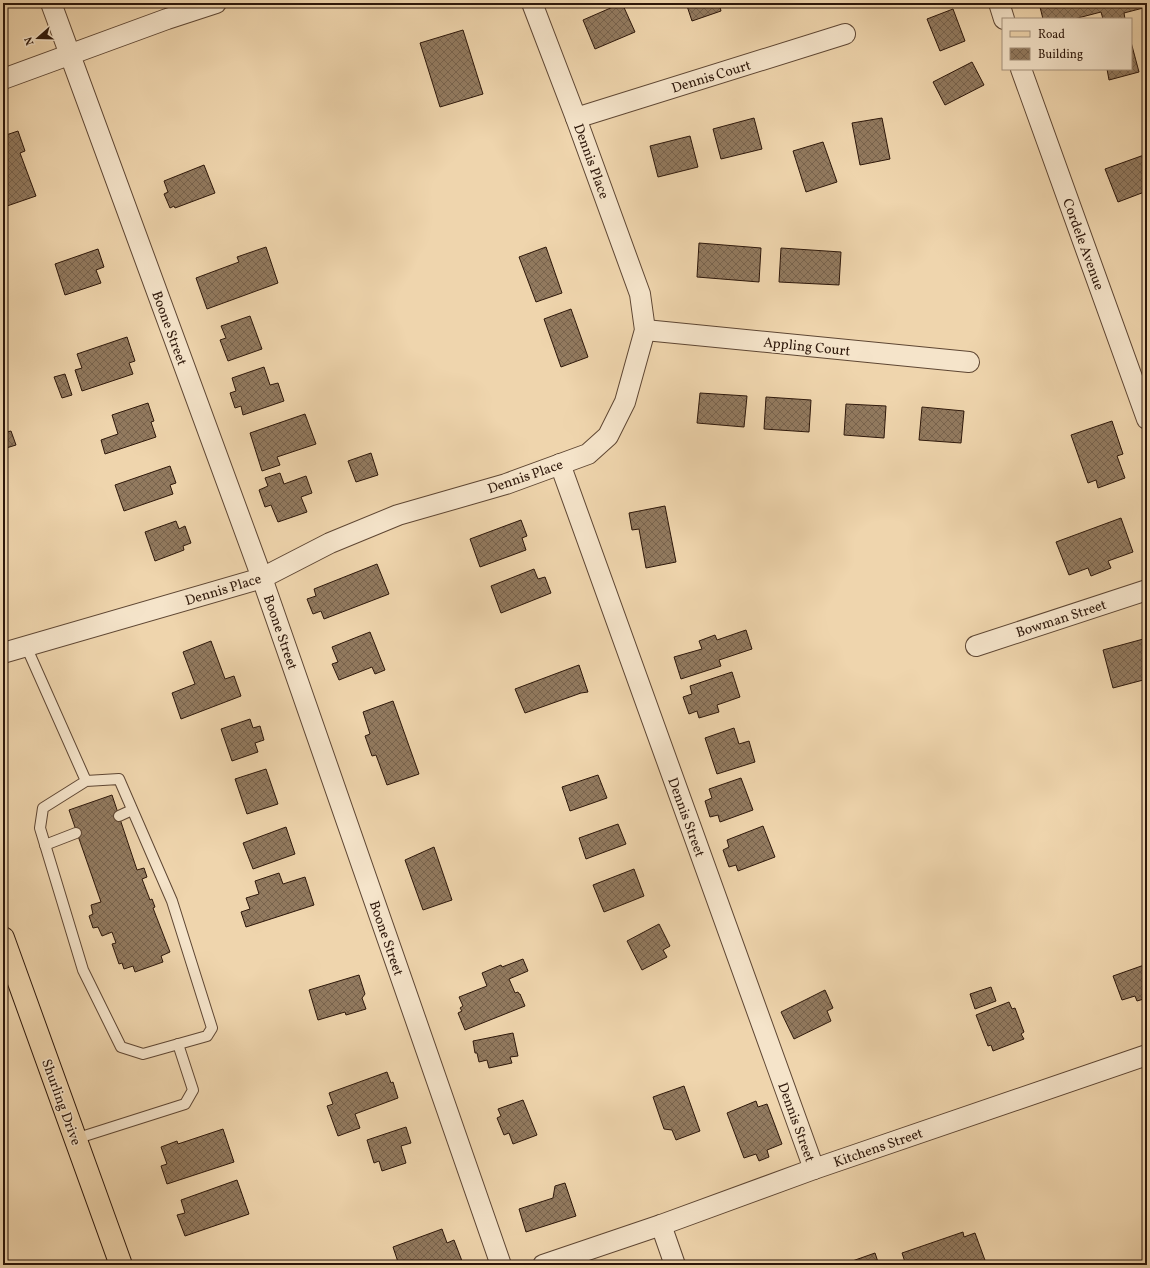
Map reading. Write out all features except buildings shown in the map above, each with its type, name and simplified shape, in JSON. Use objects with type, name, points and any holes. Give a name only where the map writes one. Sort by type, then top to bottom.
[{"type":"main road","name":"Shurling Drive","points":[[3,938],[121,1265]]},
{"type":"street","name":"Boone Street","points":[[51,3],[262,578],[501,1265]]},
{"type":"street","points":[[3,79],[167,19],[216,3]]},
{"type":"street","name":"Dennis Place","points":[[3,653],[262,578],[330,543],[398,515],[506,484],[588,454],[608,436],[625,402],[645,330],[640,294],[576,118],[532,3]]},
{"type":"street","points":[[999,3],[1004,18]]},
{"type":"street","name":"Dennis Court","points":[[576,118],[845,34]]},
{"type":"street","name":"Cordele Avenue","points":[[1021,70],[1147,419]]},
{"type":"street","name":"Appling Court","points":[[645,330],[969,362]]},
{"type":"street","name":"Dennis Street","points":[[560,464],[814,1169]]},
{"type":"street","name":"Bowman Street","points":[[976,646],[1147,590]]},
{"type":"street","name":"Kitchens Street","points":[[543,1265],[661,1225],[814,1169],[1147,1055]]},
{"type":"street","points":[[661,1225],[675,1265]]},
{"type":"lane","points":[[26,646],[86,781]]},
{"type":"lane","points":[[118,778],[132,810],[172,901],[212,1028],[207,1036],[143,1054],[121,1046],[83,970],[40,828],[43,808],[86,781],[118,778]]},
{"type":"lane","points":[[119,816],[132,810]]},
{"type":"lane","points":[[45,845],[76,833]]},
{"type":"lane","points":[[75,1139],[185,1104],[193,1090],[178,1044]]}]
